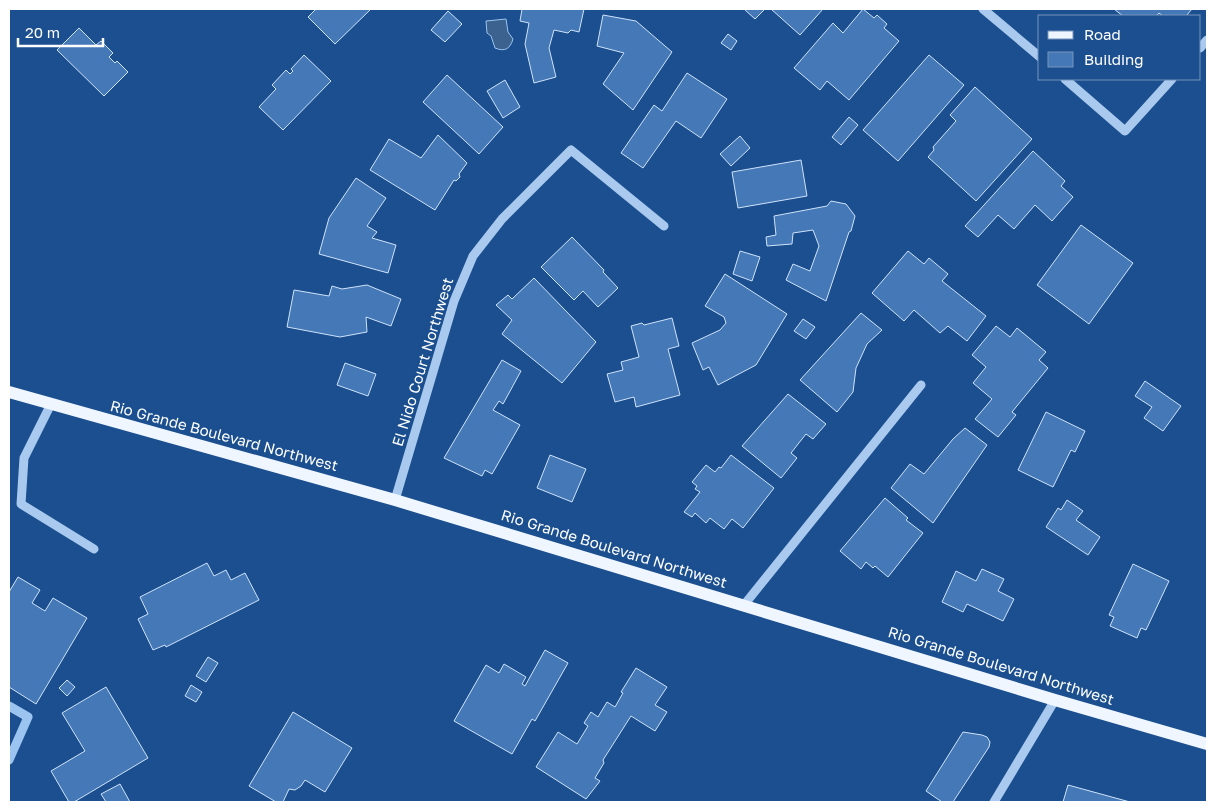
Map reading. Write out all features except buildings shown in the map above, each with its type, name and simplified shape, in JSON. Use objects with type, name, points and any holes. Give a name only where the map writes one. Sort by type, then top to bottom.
[{"type":"main road","name":"Rio Grande Boulevard Northwest","points":[[9,392],[395,500],[1054,700],[1207,744]]},
{"type":"street","points":[[983,9],[1038,55]]},
{"type":"street","points":[[1065,80],[1125,131],[1171,80]]},
{"type":"street","name":"El Nido Court Northwest","points":[[395,500],[454,301],[473,256],[508,212],[571,150],[664,226]]},
{"type":"street","points":[[744,605],[921,386]]},
{"type":"street","points":[[51,404],[24,458],[21,504],[94,549]]},
{"type":"street","points":[[994,802],[1054,700]]},
{"type":"water","points":[[506,19],[508,32],[513,39],[507,49],[502,50],[495,48],[491,36],[487,33],[486,21]]},
{"type":"waterway","points":[[9,706],[28,717],[9,760]]}]
